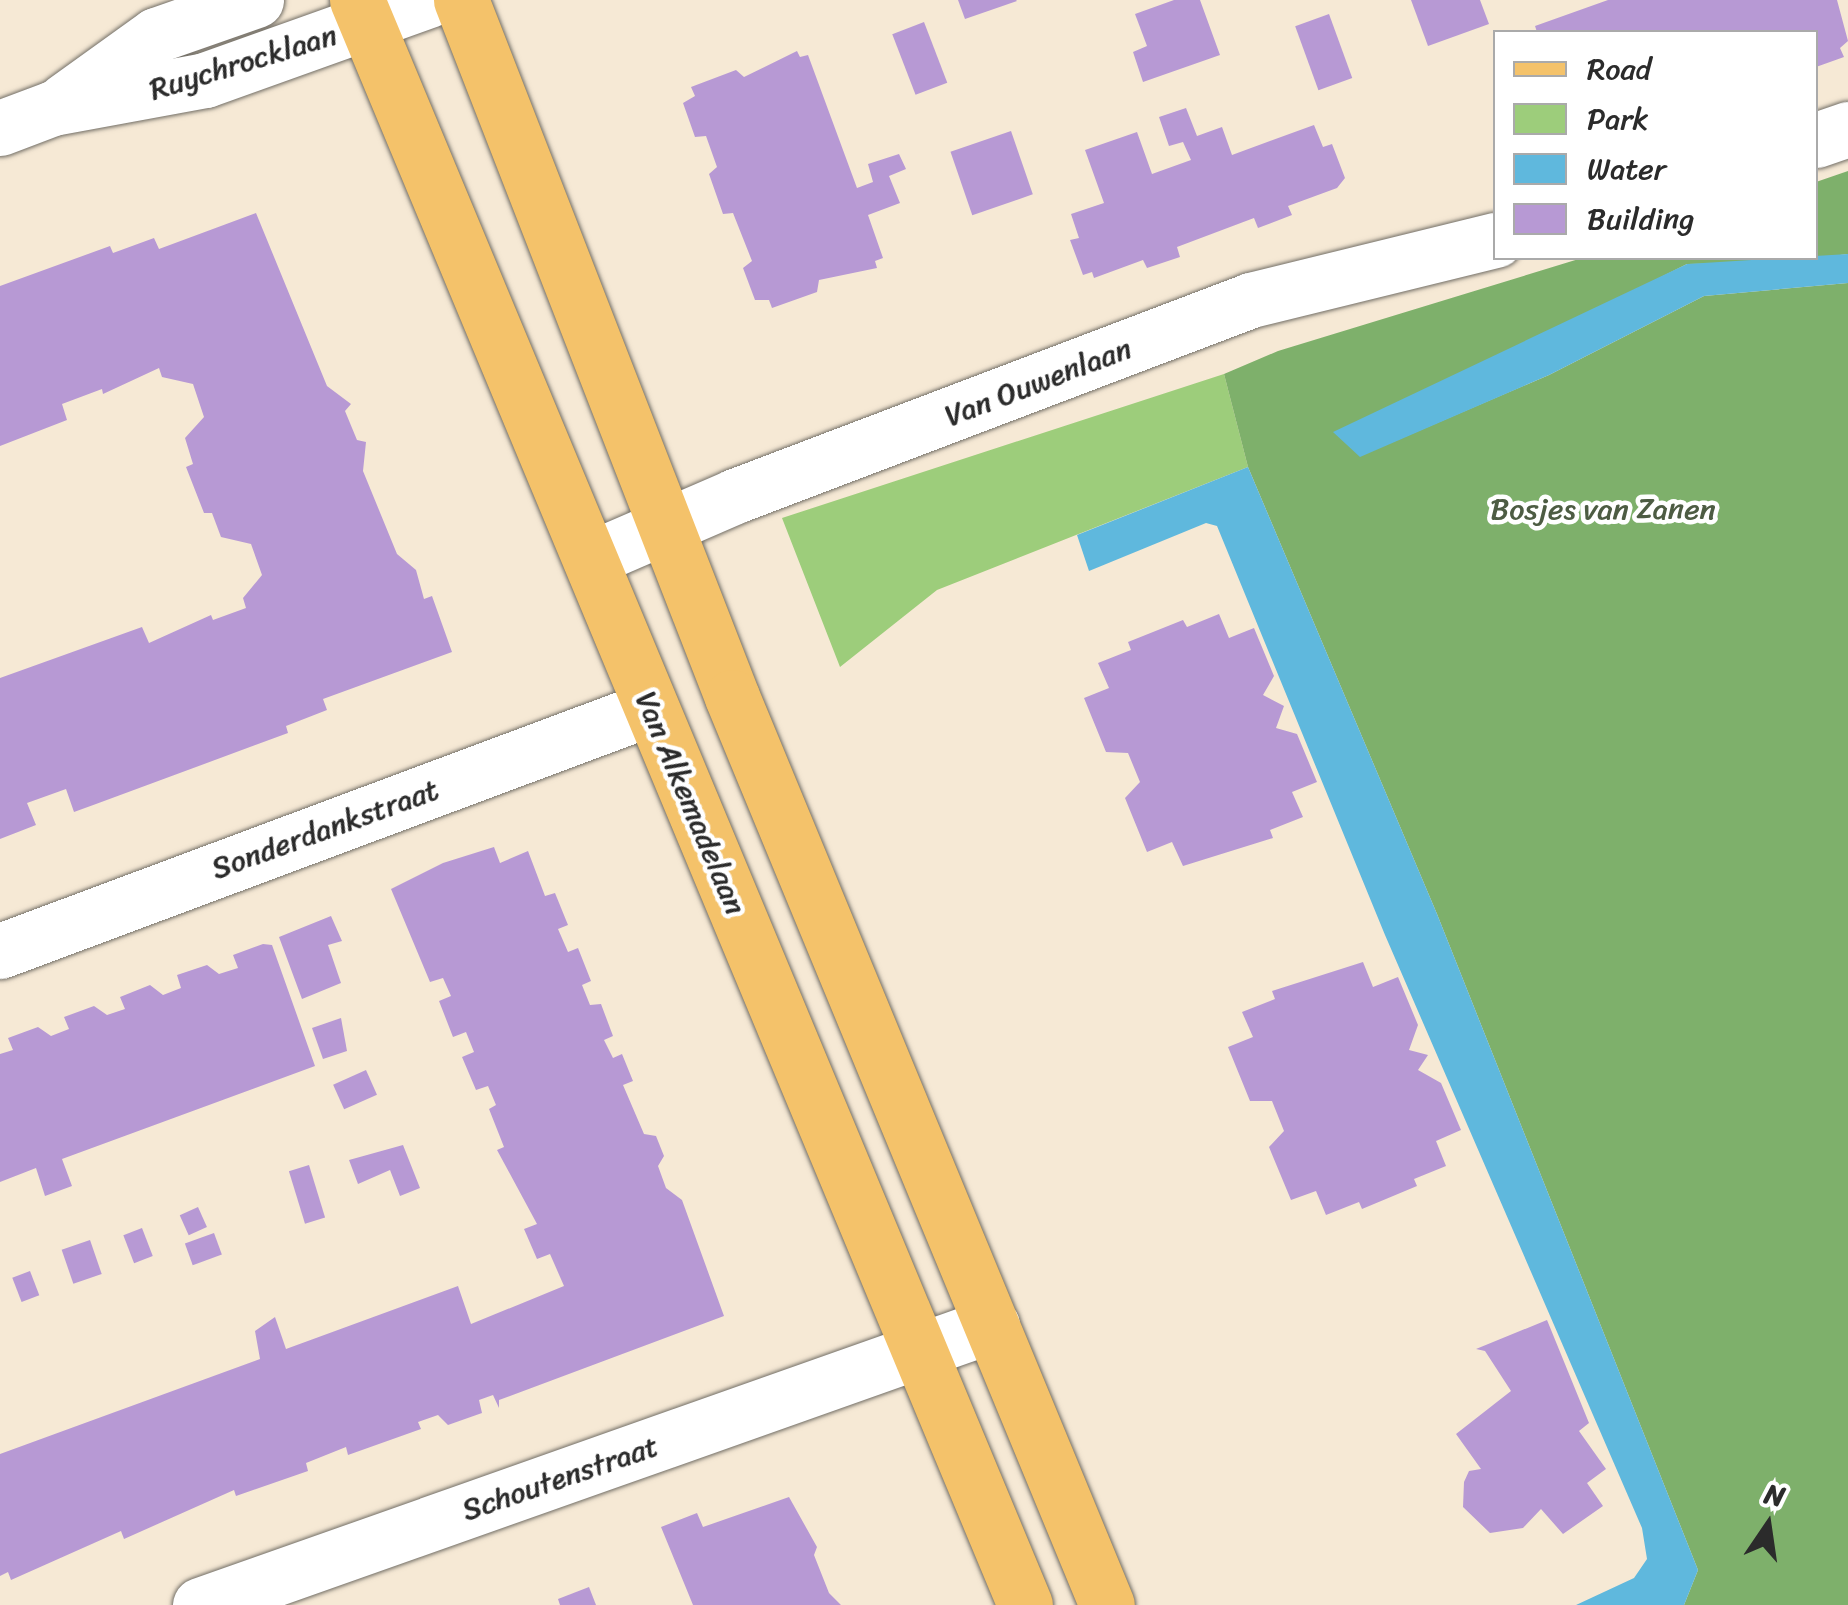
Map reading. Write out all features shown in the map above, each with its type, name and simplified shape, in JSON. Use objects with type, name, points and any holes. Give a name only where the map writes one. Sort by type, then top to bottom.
[{"type":"main road","points":[[461,0],[667,523],[1107,1605]]},
{"type":"main road","name":"Van Alkemadelaan","points":[[362,12],[1025,1605]]},
{"type":"street","name":"Ruychrocklaan","points":[[53,108],[156,35],[256,0]]},
{"type":"street","name":"Ruychrocklaan","points":[[0,128],[53,108],[176,88],[362,12],[429,0]]},
{"type":"street","points":[[1818,139],[1848,129]]},
{"type":"street","name":"Van Ouwenlaan","points":[[592,558],[667,523],[1252,300],[1493,241]]},
{"type":"street","name":"Sonderdankstraat","points":[[0,951],[651,708]]},
{"type":"street","name":"Schoutenstraat","points":[[200,1605],[992,1325]]},
{"type":"green space","name":"Bosjes van Zanen","points":[[1848,171],[1848,254],[1818,258],[1818,181]]},
{"type":"green space","name":"Bosjes van Zanen","points":[[1575,260],[1801,260],[1687,264],[1538,339],[1360,456],[1549,375],[1704,296],[1848,283],[1848,1605],[1684,1605],[1698,1570],[1437,914],[1248,467],[1224,374],[1278,351]]},
{"type":"green space","points":[[1224,374],[1248,467],[937,590],[840,667],[782,518]]},
{"type":"water","points":[[1848,254],[1848,283],[1704,296],[1549,375],[1360,457],[1333,432],[1687,264],[1818,260],[1818,256]]},
{"type":"water","points":[[1248,467],[1437,914],[1698,1570],[1684,1605],[1576,1605],[1634,1578],[1647,1559],[1642,1528],[1385,935],[1217,526],[1206,523],[1089,571],[1077,535]]},
{"type":"building","points":[[958,0],[1016,0],[1017,1],[965,19]]},
{"type":"building","points":[[1174,0],[1200,0],[1220,55],[1143,82],[1133,52],[1147,46],[1135,14]]},
{"type":"building","points":[[1411,0],[1480,0],[1489,24],[1428,46]]},
{"type":"building","points":[[1608,0],[1837,0],[1848,41],[1840,48],[1844,57],[1818,66],[1818,30],[1536,30],[1535,26]]},
{"type":"building","points":[[1329,14],[1352,78],[1318,90],[1295,26]]},
{"type":"building","points":[[924,22],[947,83],[916,95],[892,34]]},
{"type":"building","points":[[797,51],[800,57],[808,55],[857,188],[873,182],[868,164],[899,154],[906,169],[889,176],[900,203],[868,215],[883,258],[875,261],[877,268],[819,280],[817,292],[772,308],[769,300],[755,300],[743,268],[752,261],[733,213],[723,214],[709,174],[717,167],[706,136],[695,137],[683,103],[695,96],[691,87],[736,70],[744,77]]},
{"type":"building","points":[[1186,108],[1197,136],[1222,127],[1232,155],[1314,125],[1323,147],[1332,144],[1345,178],[1337,188],[1288,206],[1292,215],[1258,228],[1254,218],[1177,247],[1180,257],[1147,268],[1143,260],[1094,278],[1092,272],[1083,275],[1070,240],[1079,238],[1071,214],[1104,203],[1085,150],[1137,132],[1152,174],[1191,160],[1183,142],[1169,146],[1159,117]]},
{"type":"building","points":[[1011,131],[1033,194],[972,215],[950,152]]},
{"type":"building","points":[[256,213],[327,386],[351,404],[345,411],[357,440],[366,442],[363,471],[397,554],[416,570],[424,599],[432,596],[452,652],[323,699],[327,710],[286,726],[288,733],[74,812],[66,789],[27,803],[36,825],[0,839],[0,678],[142,627],[149,643],[211,615],[213,620],[246,608],[243,598],[262,575],[251,544],[221,537],[212,513],[204,513],[186,467],[193,464],[185,438],[204,417],[193,384],[162,377],[159,368],[103,394],[102,389],[62,404],[67,420],[0,446],[0,286],[110,246],[113,253],[154,238],[159,249]]},
{"type":"building","points":[[1219,614],[1229,638],[1254,628],[1274,676],[1263,695],[1284,706],[1276,728],[1297,734],[1317,782],[1292,792],[1303,817],[1270,830],[1273,838],[1183,866],[1172,842],[1147,852],[1125,798],[1140,782],[1128,753],[1106,752],[1084,698],[1109,688],[1098,663],[1131,650],[1128,642],[1183,620],[1187,627]]},
{"type":"building","points":[[494,847],[500,863],[528,851],[545,896],[555,893],[568,925],[558,929],[568,952],[578,948],[591,981],[582,985],[590,1005],[601,1004],[613,1036],[604,1040],[613,1058],[622,1054],[633,1081],[623,1085],[644,1134],[656,1136],[664,1156],[658,1166],[666,1188],[682,1200],[724,1316],[499,1400],[499,1408],[493,1395],[479,1400],[482,1413],[448,1425],[438,1415],[418,1422],[421,1429],[348,1455],[346,1447],[306,1463],[308,1471],[236,1496],[234,1490],[124,1539],[121,1531],[11,1580],[8,1572],[0,1576],[0,1454],[260,1359],[255,1331],[275,1317],[286,1349],[458,1286],[471,1324],[564,1286],[550,1254],[537,1259],[524,1229],[537,1224],[497,1150],[504,1147],[489,1109],[496,1105],[488,1086],[476,1090],[462,1057],[474,1052],[466,1032],[453,1037],[439,1001],[451,996],[443,978],[430,982],[391,889],[443,863]]},
{"type":"building","points":[[331,916],[342,941],[328,945],[341,983],[302,999],[279,937]]},
{"type":"building","points":[[263,944],[272,945],[315,1066],[62,1159],[72,1186],[45,1196],[36,1168],[0,1182],[0,1054],[13,1050],[8,1038],[38,1027],[51,1036],[69,1029],[64,1017],[94,1006],[107,1015],[125,1009],[120,997],[150,985],[163,995],[181,988],[177,975],[207,965],[219,974],[238,968],[233,955]]},
{"type":"building","points":[[1363,962],[1373,987],[1398,977],[1418,1025],[1409,1050],[1428,1055],[1418,1070],[1441,1083],[1461,1130],[1436,1141],[1446,1166],[1414,1179],[1417,1186],[1362,1209],[1359,1202],[1326,1215],[1316,1191],[1291,1200],[1269,1147],[1284,1131],[1272,1101],[1250,1101],[1228,1047],[1253,1037],[1242,1012],[1275,999],[1272,991]]},
{"type":"building","points":[[341,1018],[347,1051],[323,1059],[312,1028]]},
{"type":"building","points":[[366,1070],[377,1095],[344,1109],[333,1085]]},
{"type":"building","points":[[403,1145],[420,1188],[400,1196],[390,1170],[358,1184],[349,1160]]},
{"type":"building","points":[[309,1165],[325,1218],[305,1224],[289,1171]]},
{"type":"building","points":[[198,1207],[207,1227],[189,1235],[180,1215]]},
{"type":"building","points":[[142,1228],[153,1256],[134,1263],[123,1235]]},
{"type":"building","points":[[214,1233],[222,1255],[193,1265],[185,1244]]},
{"type":"building","points":[[90,1240],[102,1274],[73,1284],[62,1250]]},
{"type":"building","points":[[30,1271],[39,1295],[22,1302],[12,1278]]},
{"type":"building","points":[[1547,1320],[1589,1423],[1579,1431],[1606,1469],[1587,1483],[1603,1506],[1563,1534],[1541,1509],[1523,1528],[1490,1533],[1463,1507],[1464,1482],[1469,1471],[1481,1469],[1456,1434],[1511,1391],[1485,1351],[1476,1349]]},
{"type":"building","points":[[789,1497],[817,1547],[814,1555],[829,1593],[841,1605],[693,1605],[661,1527],[697,1513],[703,1527]]},
{"type":"building","points":[[589,1587],[596,1605],[560,1605],[558,1599]]}]
